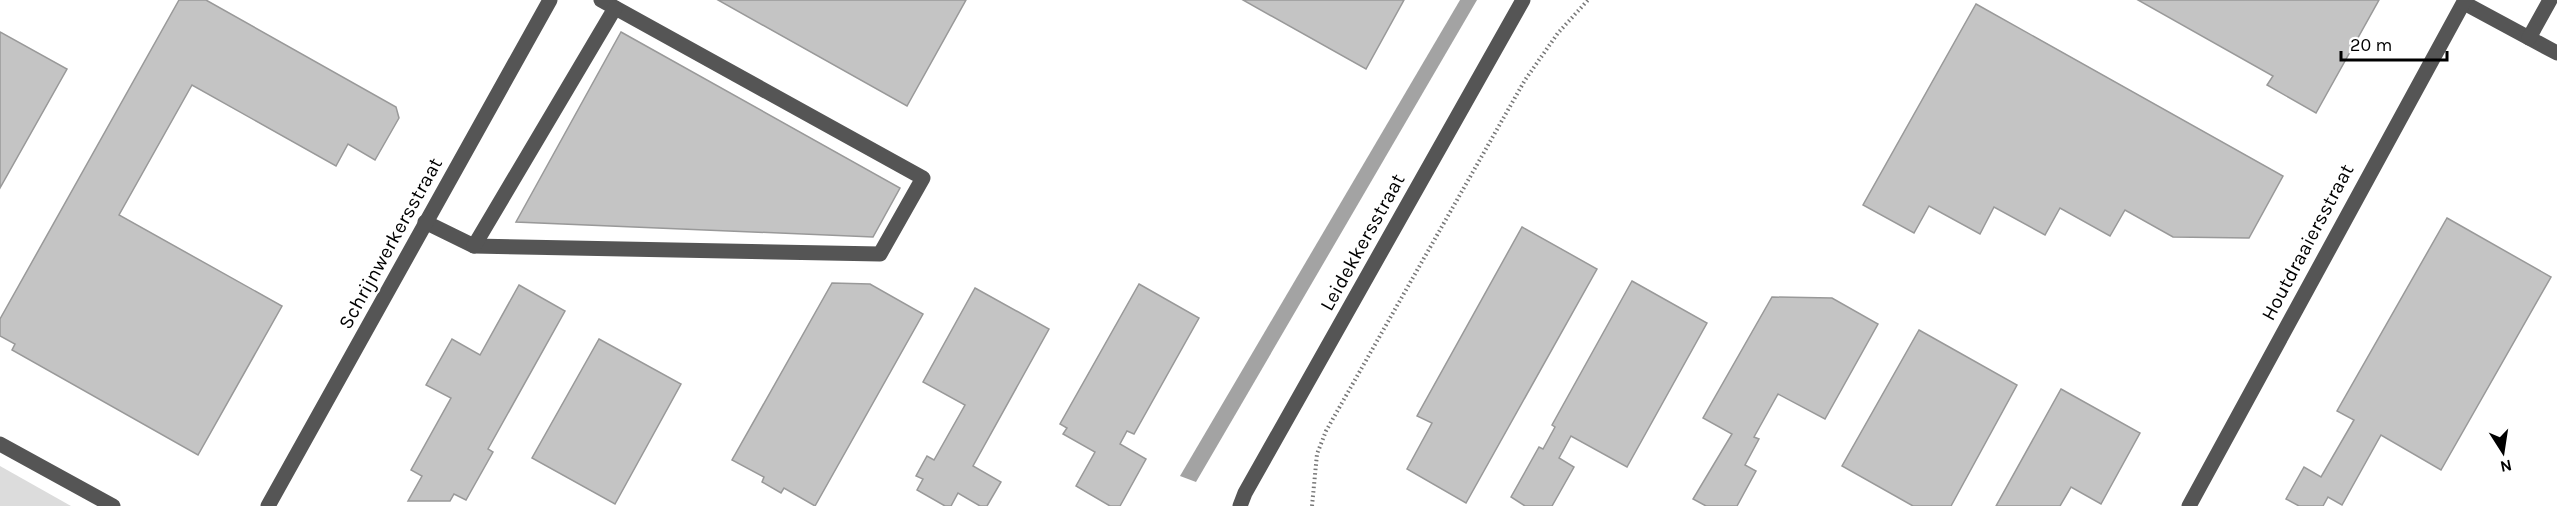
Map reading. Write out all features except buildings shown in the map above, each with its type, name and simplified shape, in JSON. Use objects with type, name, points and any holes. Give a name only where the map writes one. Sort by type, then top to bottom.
[{"type":"street","name":"Schrijnwerkersstraat","points":[[268,506],[550,0]]},
{"type":"street","name":"Leidekkersstraat","points":[[1240,506],[1523,0]]},
{"type":"street","points":[[2529,38],[2550,0]]},
{"type":"street","points":[[2464,1],[2557,53]]},
{"type":"street","name":"Houtdraaiersstraat","points":[[2189,506],[2464,1]]},
{"type":"street","points":[[425,222],[474,246],[880,254],[923,178],[608,4],[474,246]]},
{"type":"street","points":[[0,444],[113,506]]},
{"type":"path","points":[[1312,506],[1317,454],[1326,431],[1525,80],[1558,33],[1588,0]]},
{"type":"shaded area","points":[[1460,0],[1477,0],[1196,482],[1180,476]]},
{"type":"shaded area","points":[[0,466],[71,506],[0,506]]}]
